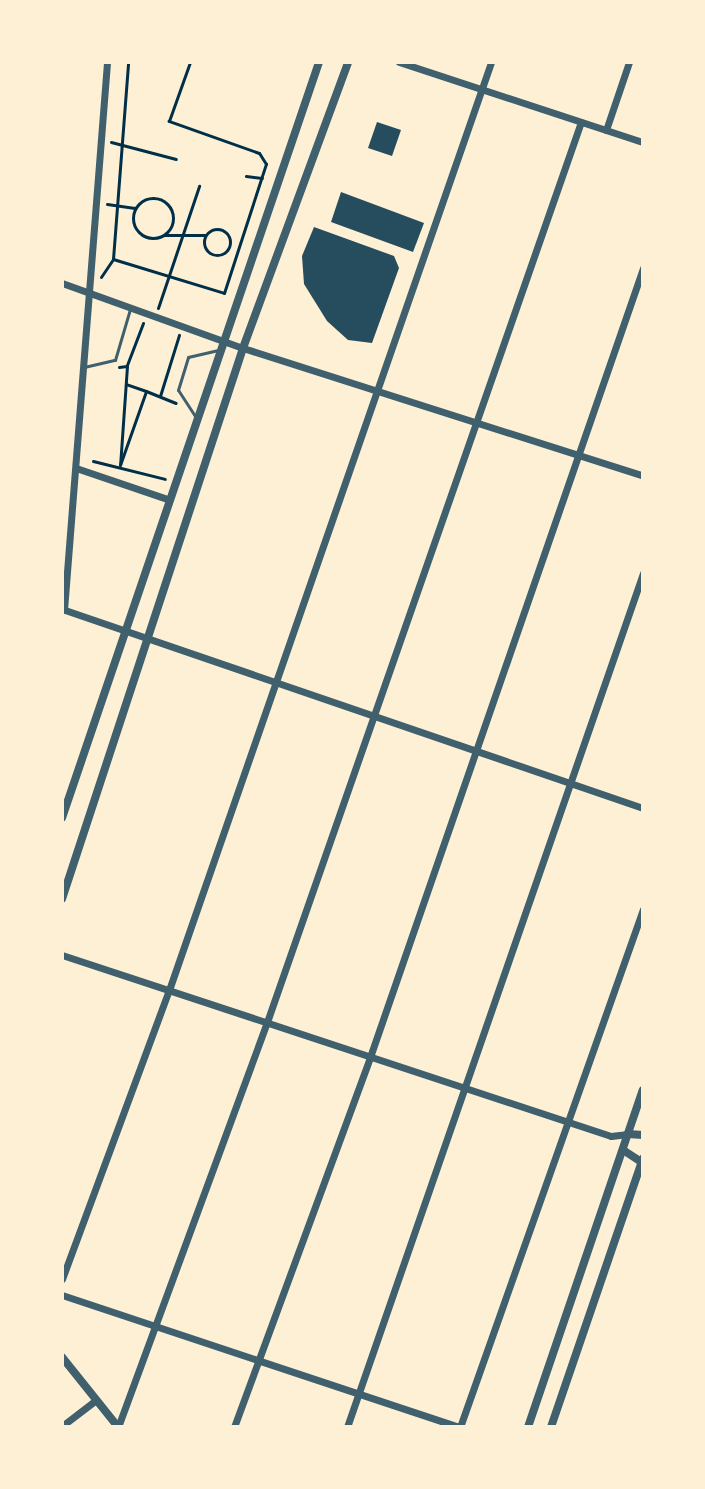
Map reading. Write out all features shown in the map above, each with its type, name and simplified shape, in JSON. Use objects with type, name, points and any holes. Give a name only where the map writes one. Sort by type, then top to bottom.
[{"type":"street","points":[[107,62],[63,610],[145,641],[643,808]]},
{"type":"street","points":[[62,818],[195,416],[319,62]]},
{"type":"street","points":[[62,899],[243,348],[348,62]]},
{"type":"street","points":[[399,62],[643,142]]},
{"type":"street","points":[[62,1279],[169,990],[272,684],[491,62]]},
{"type":"street","points":[[606,130],[629,62]]},
{"type":"street","points":[[118,1427],[267,1022],[581,122]]},
{"type":"street","points":[[234,1427],[370,1057],[581,456],[643,268]]},
{"type":"street","points":[[62,283],[243,348],[643,476]]},
{"type":"street","points":[[76,464],[167,499]]},
{"type":"street","points":[[347,1427],[468,1089],[643,573]]},
{"type":"street","points":[[62,1295],[460,1427],[571,1123],[643,909]]},
{"type":"street","points":[[62,955],[611,1136],[643,1135]]},
{"type":"street","points":[[528,1427],[643,1090]]},
{"type":"street","points":[[551,1427],[642,1162],[623,1150],[611,1136]]},
{"type":"street","points":[[62,1357],[118,1427]]},
{"type":"street","points":[[62,1426],[96,1400]]},
{"type":"lane","points":[[84,367],[115,360],[131,307]]},
{"type":"lane","points":[[195,416],[178,390],[188,357],[218,350]]},
{"type":"path","points":[[128,62],[113,259],[224,293],[266,164],[259,153],[169,121],[190,62]]},
{"type":"path","points":[[103,140],[176,159]]},
{"type":"path","points":[[246,176],[262,178]]},
{"type":"path","points":[[120,465],[127,366],[145,318],[156,319],[199,186]]},
{"type":"path","points":[[98,203],[135,208],[151,197],[169,206],[172,225],[163,235]]},
{"type":"path","points":[[135,208],[133,220],[138,232],[150,238],[205,235],[220,229],[229,238],[229,247],[224,253],[211,254],[205,248],[205,235]]},
{"type":"path","points":[[229,247],[239,250]]},
{"type":"path","points":[[160,396],[180,331],[168,327]]},
{"type":"path","points":[[112,368],[127,366]]},
{"type":"path","points":[[126,384],[188,408]]},
{"type":"path","points":[[120,465],[146,391]]},
{"type":"path","points":[[76,464],[120,465],[164,481],[169,467]]},
{"type":"building","points":[[377,122],[401,130],[392,156],[368,148]]},
{"type":"building","points":[[341,192],[424,223],[413,252],[331,222]]},
{"type":"building","points":[[314,227],[394,256],[399,268],[372,343],[348,340],[327,321],[304,284],[302,256]]}]
